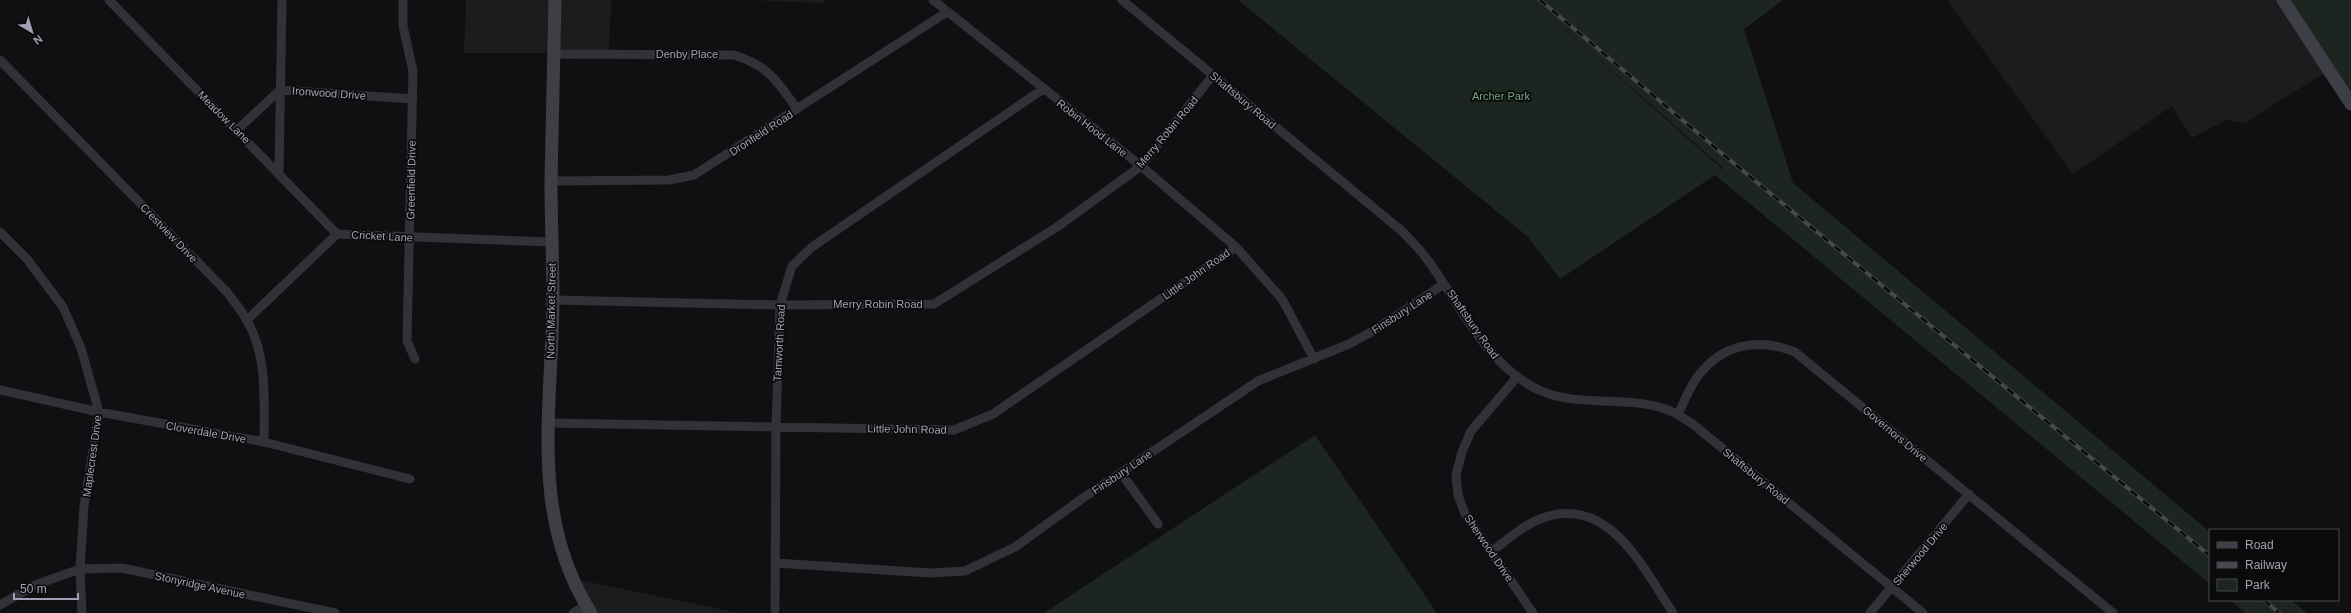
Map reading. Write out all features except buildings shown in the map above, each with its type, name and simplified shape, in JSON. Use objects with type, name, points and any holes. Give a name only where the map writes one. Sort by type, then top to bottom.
[{"type":"street","name":"Meadow Lane","points":[[109,0],[337,234]]},
{"type":"street","points":[[278,172],[282,0]]},
{"type":"street","name":"Greenfield Drive","points":[[403,0],[403,26],[413,71],[407,340],[415,359]]},
{"type":"street","name":"North Market Street","points":[[556,0],[553,54],[551,181],[553,300],[547,423],[548,478],[555,527],[575,583],[589,609]]},
{"type":"street","name":"Robin Hood Lane","points":[[933,0],[1141,166],[1236,246],[1282,299],[1314,359]]},
{"type":"street","name":"Shaftsbury Road","points":[[1122,0],[1403,232],[1423,254],[1491,352],[1517,377],[1550,394],[1578,399],[1657,406],[1678,415],[1694,425],[1923,613]]},
{"type":"street","points":[[2284,0],[2351,104]]},
{"type":"street","name":"Dronfield Road","points":[[551,181],[669,180],[694,175],[947,12]]},
{"type":"street","name":"Denby Place","points":[[553,54],[734,54],[751,60],[766,69],[797,109]]},
{"type":"street","name":"Crestview Drive","points":[[0,60],[227,292],[247,320],[257,343],[261,366],[264,396],[264,442]]},
{"type":"street","name":"Merry Robin Road","points":[[553,300],[780,304],[934,304],[1057,227],[1141,166],[1214,76]]},
{"type":"street","name":"Tamworth Road","points":[[775,610],[776,427],[780,304],[792,266],[812,247],[1043,89]]},
{"type":"street","name":"Ironwood Drive","points":[[237,130],[280,90],[413,99]]},
{"type":"street","name":"Maplecrest Drive","points":[[0,232],[27,259],[63,307],[81,348],[99,412],[84,506],[80,569],[82,613]]},
{"type":"street","name":"Cricket Lane","points":[[247,320],[337,234],[410,238],[552,242]]},
{"type":"street","name":"Little John Road","points":[[547,423],[954,430],[993,414],[1236,246]]},
{"type":"street","name":"Finsbury Lane","points":[[776,563],[930,573],[965,571],[1015,546],[1258,380],[1314,359],[1373,331],[1444,284]]},
{"type":"street","name":"Governors Drive","points":[[1678,415],[1697,377],[1713,361],[1735,348],[1762,343],[1773,344],[1795,352],[1805,358],[2113,613]]},
{"type":"street","name":"Sherwood Drive","points":[[1517,377],[1472,431],[1462,452],[1456,475],[1458,495],[1465,514],[1492,551],[1533,613]]},
{"type":"street","name":"Cloverdale Drive","points":[[0,390],[99,412],[264,442],[410,479]]},
{"type":"street","points":[[1121,473],[1158,524]]},
{"type":"street","name":"Sherwood Drive","points":[[1870,613],[1969,494]]},
{"type":"street","points":[[1492,551],[1526,526],[1540,519],[1561,515],[1586,516],[1606,525],[1621,538],[1673,613]]},
{"type":"street","name":"Stonyridge Avenue","points":[[0,606],[35,585],[80,569],[122,568],[335,613]]},
{"type":"street","points":[[573,613],[589,609]]},
{"type":"shaded area","points":[[466,0],[611,0],[609,53],[464,53]]},
{"type":"shaded area","points":[[749,0],[825,0],[824,3]]},
{"type":"shaded area","points":[[1947,0],[2283,0],[2329,70],[2245,123],[2226,120],[2192,138],[2172,106],[2073,174]]},
{"type":"shaded area","points":[[574,579],[739,613],[571,613],[586,605]]},
{"type":"green space","name":"Archer Park","points":[[1238,0],[1783,0],[1744,29],[1793,183],[2209,531],[2209,583],[1715,175],[1560,279],[1527,236]],"holes":[[[1543,10],[1723,168],[1720,170],[1721,168]]]},
{"type":"green space","points":[[2283,0],[2351,0],[2351,104]]},
{"type":"green space","points":[[1315,435],[1437,613],[1044,613]]},
{"type":"green space","points":[[2230,601],[2292,601],[2307,613],[2245,613]]},
{"type":"railway","points":[[1540,0],[1725,156],[2209,555]]},
{"type":"railway","points":[[2265,601],[2279,613]]}]
